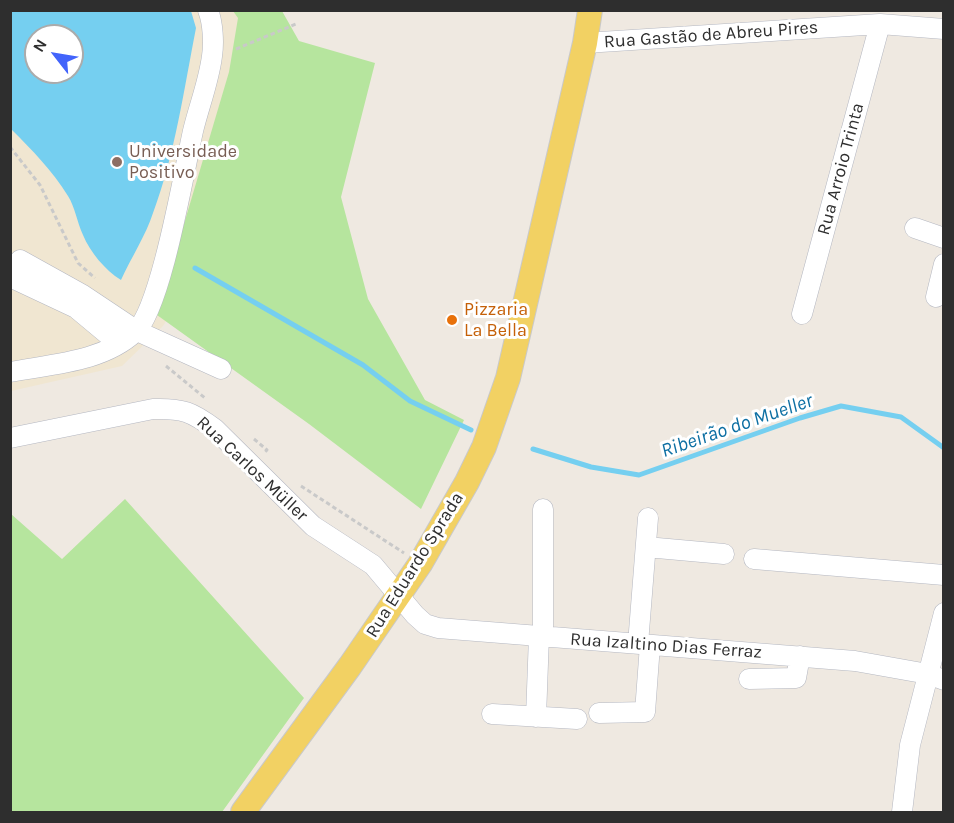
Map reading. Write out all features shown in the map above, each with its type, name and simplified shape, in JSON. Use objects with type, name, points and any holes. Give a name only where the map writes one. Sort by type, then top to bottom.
[{"type":"main road","name":"Rua Eduardo Sprada","points":[[243,813],[350,666],[420,564],[467,482],[497,412],[508,378],[585,43],[590,10]]},
{"type":"main road","name":"Rua Eduardo Sprada","points":[[585,43],[600,10]]},
{"type":"street","points":[[10,372],[103,352],[137,331],[146,315],[159,282],[193,129],[213,55],[211,17],[208,10]]},
{"type":"street","name":"Rua Gastão de Abreu Pires","points":[[585,43],[880,24],[944,29]]},
{"type":"street","name":"Rua Arroio Trinta","points":[[802,314],[880,24]]},
{"type":"street","points":[[915,228],[944,238]]},
{"type":"street","points":[[936,297],[944,264]]},
{"type":"street","points":[[14,270],[84,295],[137,331],[220,369]]},
{"type":"street","points":[[14,270],[76,308],[118,343]]},
{"type":"street","name":"Rua Carlos Müller","points":[[10,438],[153,409],[175,408],[197,416],[215,429],[313,526],[373,565],[398,596]]},
{"type":"street","points":[[536,717],[541,636],[543,509]]},
{"type":"street","points":[[599,713],[645,712],[644,644],[648,518]]},
{"type":"street","points":[[646,548],[724,554]]},
{"type":"street","points":[[754,559],[944,575]]},
{"type":"street","name":"Rua Izaltino Dias Ferraz","points":[[398,596],[425,624],[438,628],[855,661],[936,677]]},
{"type":"street","points":[[902,813],[910,745],[936,677],[944,613]]},
{"type":"street","points":[[748,679],[796,678],[800,656]]},
{"type":"street","points":[[492,714],[577,719]]},
{"type":"path","points":[[236,50],[296,24]]},
{"type":"path","points":[[10,147],[40,185],[78,263],[95,279]]},
{"type":"path","points":[[157,359],[212,404]]},
{"type":"path","points":[[249,435],[267,450],[260,459]]},
{"type":"path","points":[[296,483],[420,564]]},
{"type":"shaded area","name":"Universidade Positivo","points":[[248,10],[186,288],[163,326],[122,366],[11,391],[10,11]]},
{"type":"green space","points":[[233,11],[282,11],[299,41],[375,63],[341,197],[368,299],[425,400],[464,420],[421,509],[309,424],[157,315],[229,72],[238,18]]},
{"type":"green space","points":[[125,499],[304,698],[222,812],[11,812],[11,514],[62,559]]},
{"type":"water","points":[[10,11],[191,11],[196,28],[167,168],[150,221],[121,280],[104,266],[90,248],[70,200],[34,153],[11,129]]},
{"type":"waterway","name":"Ribeirão do Mueller","points":[[195,268],[363,365],[410,401],[471,430]]},
{"type":"waterway","name":"Ribeirão do Mueller","points":[[533,449],[591,467],[639,475],[800,418],[841,406],[901,417],[944,448]]},
{"type":"place","name":"Universidade Positivo","points":[[117,162]]},
{"type":"place","name":"Pizzaria La Bella","points":[[452,320]]}]
